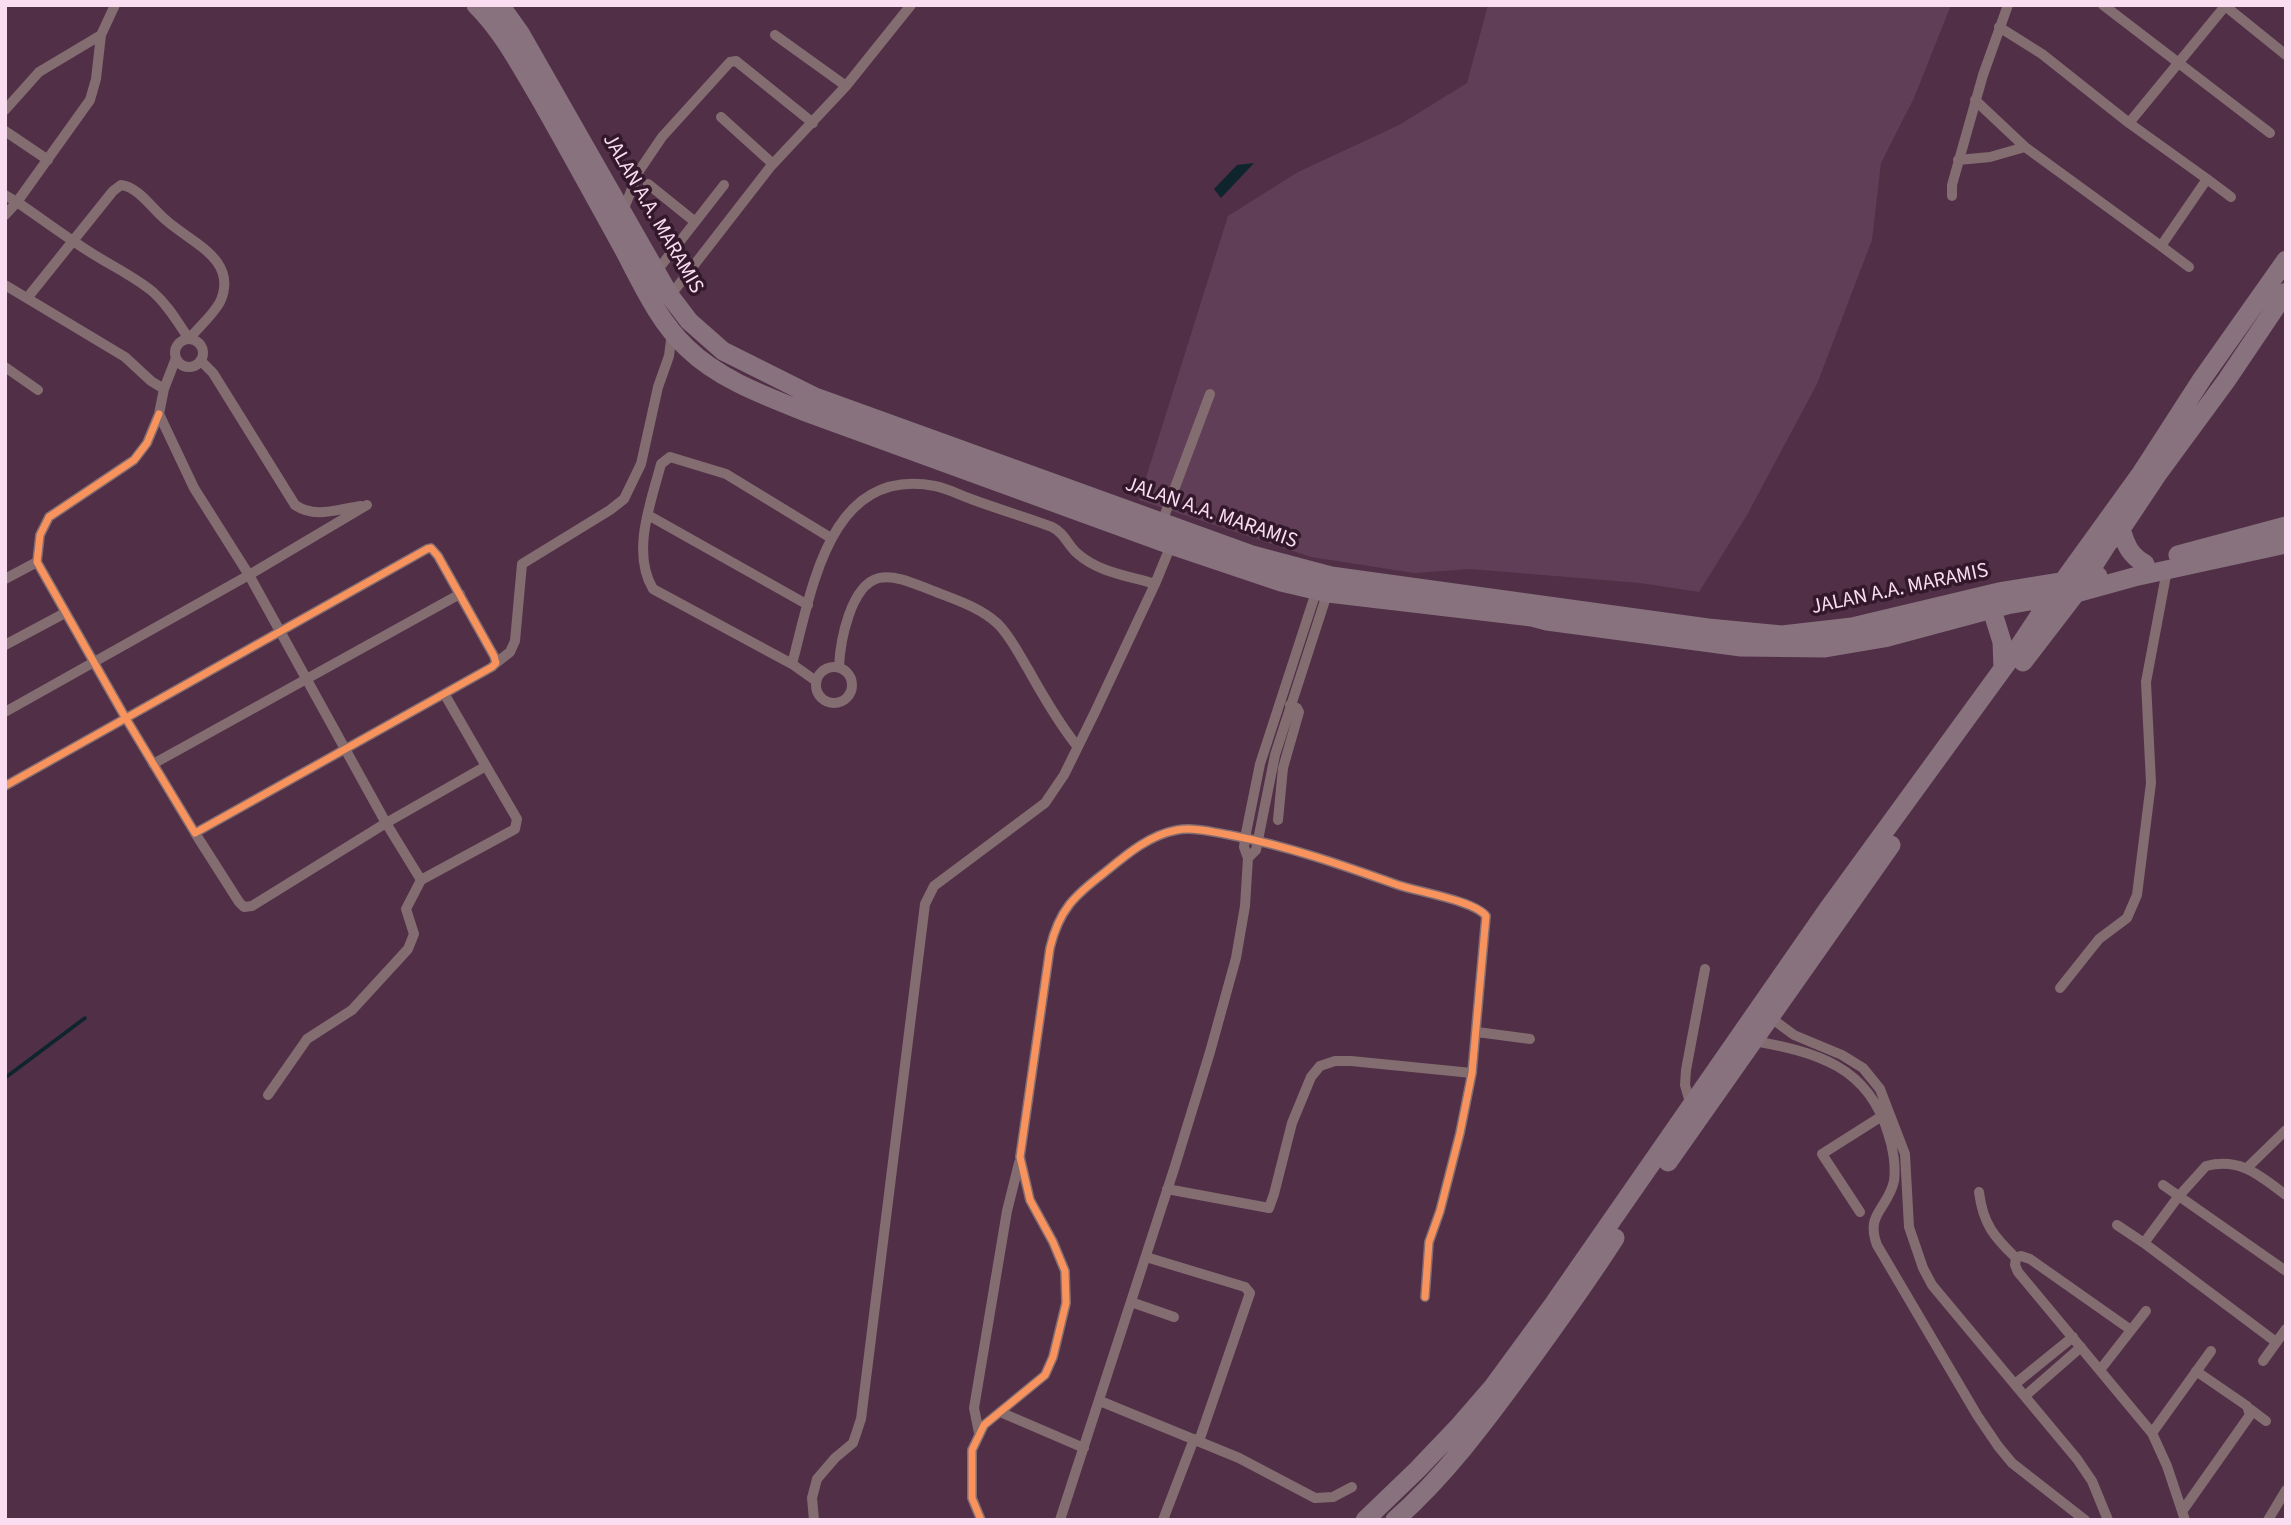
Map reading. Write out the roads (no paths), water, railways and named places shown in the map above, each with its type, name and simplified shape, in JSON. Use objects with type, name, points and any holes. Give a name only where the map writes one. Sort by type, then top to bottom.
[{"type":"highway","points":[[476,5],[502,34],[581,169],[642,284],[672,331],[690,351],[751,390],[816,416],[1171,545],[1281,582],[1324,583],[1682,640],[1776,649],[1812,649],[1860,643],[2007,605],[2051,597],[2075,584],[2167,570],[2286,544]]},
{"type":"highway","name":"JALAN A.A. MARAMIS","points":[[500,5],[520,33],[670,296],[689,321],[723,351],[815,397],[1324,583],[1783,635],[1852,627],[2031,586],[2075,584],[2286,526]]},
{"type":"highway","points":[[2075,584],[2090,546],[2286,260]]},
{"type":"highway","points":[[1365,1520],[1418,1470],[1492,1388],[1555,1302],[1828,909],[1972,723],[1994,701],[2075,584],[2121,529],[2286,292]]},
{"type":"highway","points":[[2121,529],[2127,549],[2133,557],[2145,564]]},
{"type":"highway","points":[[2031,586],[2090,546]]},
{"type":"highway","points":[[1395,1520],[1446,1468],[1503,1397],[1880,860],[1972,723],[2003,668],[2051,597]]},
{"type":"highway","points":[[1992,610],[2002,642],[2003,668]]},
{"type":"street","points":[[5,215],[90,100],[96,79],[101,35],[115,5]]},
{"type":"street","points":[[670,296],[773,164],[846,86],[911,5]]},
{"type":"street","points":[[1952,196],[1952,185],[1975,100],[2008,5]]},
{"type":"street","points":[[2103,5],[2270,134]]},
{"type":"street","points":[[2129,123],[2225,6],[2286,55]]},
{"type":"street","points":[[1999,27],[2042,54],[2129,123],[2231,197]]},
{"type":"street","points":[[5,110],[39,72],[101,35]]},
{"type":"street","points":[[775,35],[846,86]]},
{"type":"street","points":[[623,211],[639,170],[662,137],[730,62],[736,61],[813,123]]},
{"type":"street","points":[[1975,100],[2025,147],[2189,267]]},
{"type":"street","points":[[721,117],[773,164]]},
{"type":"street","points":[[5,131],[48,160]]},
{"type":"street","points":[[1958,160],[1990,157],[2025,147]]},
{"type":"street","points":[[2161,246],[2207,179]]},
{"type":"street","points":[[648,184],[694,221]]},
{"type":"street","points":[[28,297],[72,240],[121,185],[136,192],[167,221],[215,258],[223,268],[220,301],[189,339],[177,345],[176,358],[164,389],[159,414],[147,443],[134,460],[49,517],[40,535],[37,562],[125,717],[239,902],[247,907],[252,906],[386,823],[486,766]]},
{"type":"street","points":[[656,272],[724,185]]},
{"type":"street","points":[[5,195],[152,291],[164,303],[189,339],[197,341],[203,348],[201,361],[194,367],[185,367],[176,358]]},
{"type":"street","points":[[5,285],[125,357],[164,389]]},
{"type":"street","points":[[195,833],[445,695],[492,667],[510,652],[515,641],[522,564],[624,499],[641,464],[672,331]]},
{"type":"street","points":[[5,712],[249,575],[367,505],[323,513],[306,512],[295,505],[213,373],[201,361]]},
{"type":"street","points":[[5,367],[38,390]]},
{"type":"street","points":[[1162,523],[1210,394]]},
{"type":"street","points":[[159,414],[194,488],[249,575],[386,823],[421,880]]},
{"type":"street","points":[[816,681],[792,664],[653,589],[645,569],[643,543],[661,464],[670,457],[726,474],[831,538]]},
{"type":"street","points":[[792,664],[807,605],[831,538],[839,525],[863,500],[880,489],[897,485],[937,486],[1040,523],[1063,533],[1076,553],[1090,563],[1155,584]]},
{"type":"street","points":[[1040,523],[1048,499]]},
{"type":"street","points":[[648,515],[807,605]]},
{"type":"street","points":[[814,1520],[812,1499],[817,1479],[835,1458],[853,1443],[861,1419],[926,904],[934,886],[1045,803],[1096,712],[1171,545]]},
{"type":"street","points":[[5,786],[427,549],[435,551],[496,663]]},
{"type":"street","points":[[5,579],[37,562]]},
{"type":"street","points":[[2060,988],[2099,940],[2126,918],[2137,895],[2151,783],[2146,682],[2167,570]]},
{"type":"street","points":[[839,667],[848,617],[857,597],[868,584],[878,578],[895,578],[917,585],[969,605],[999,625],[1016,649],[1056,720],[1077,746]]},
{"type":"street","points":[[1248,858],[1256,850],[1275,755],[1324,583]]},
{"type":"street","points":[[1060,1520],[1210,1052],[1236,958],[1245,906],[1248,858],[1244,846],[1260,764],[1324,583]]},
{"type":"street","points":[[153,764],[460,594]]},
{"type":"street","points":[[5,645],[65,613]]},
{"type":"street","points":[[839,667],[850,677],[850,692],[840,702],[825,701],[816,689],[816,681],[824,669],[839,667]]},
{"type":"street","points":[[268,1095],[307,1038],[352,1010],[408,949],[414,934],[406,909],[421,880],[515,829],[517,819],[445,695]]},
{"type":"street","points":[[1278,820],[1283,768],[1299,712],[1290,705]]},
{"type":"street","points":[[979,1433],[974,1408],[1007,1211],[1020,1157],[1050,948],[1062,914],[1070,902],[1146,842],[1161,835],[1178,830],[1210,831],[1258,841],[1326,859],[1420,893],[1481,908],[1486,915],[1472,1073],[1460,1133],[1440,1211],[1429,1241],[1425,1297]]},
{"type":"street","points":[[1692,1106],[1685,1084],[1704,969]]},
{"type":"street","points":[[1771,1018],[1794,1035],[1842,1055],[1863,1068],[1880,1089],[1905,1154],[1909,1227],[1923,1268],[1932,1285],[2092,1481],[2108,1520]]},
{"type":"street","points":[[1477,1032],[1530,1038]]},
{"type":"street","points":[[1755,1041],[1824,1058],[1858,1080],[1882,1116],[1890,1138],[1895,1171],[1889,1195],[1872,1223],[1877,1245],[1977,1415],[2011,1463],[2085,1520]]},
{"type":"street","points":[[1167,1189],[1269,1208],[1298,1107],[1314,1072],[1326,1063],[1370,1062],[1472,1073]]},
{"type":"street","points":[[1860,1212],[1822,1154],[1882,1116]]},
{"type":"street","points":[[2248,1167],[2286,1130]]},
{"type":"street","points":[[981,1520],[972,1498],[972,1450],[984,1425],[1045,1376],[1057,1344],[1066,1303],[1065,1271],[1030,1200],[1020,1157]]},
{"type":"street","points":[[2144,1243],[2178,1197],[2206,1166],[2227,1164],[2248,1167],[2286,1195]]},
{"type":"street","points":[[2163,1185],[2286,1271]]},
{"type":"street","points":[[1979,1192],[1981,1212],[1995,1238],[2017,1258]]},
{"type":"street","points":[[1883,1206],[1890,1204],[1909,1207]]},
{"type":"street","points":[[2117,1224],[2276,1342]]},
{"type":"street","points":[[2017,1258],[2021,1256],[2030,1259],[2131,1330]]},
{"type":"street","points":[[1146,1257],[1245,1287],[1250,1293],[1217,1394],[1163,1520]]},
{"type":"street","points":[[2017,1258],[2015,1261],[2018,1272],[2152,1433],[2184,1515]]},
{"type":"street","points":[[1131,1302],[1174,1317]]},
{"type":"street","points":[[2100,1370],[2146,1311]]},
{"type":"street","points":[[2263,1361],[2286,1329]]},
{"type":"street","points":[[2015,1384],[2073,1337]]},
{"type":"street","points":[[2025,1396],[2081,1347]]},
{"type":"street","points":[[2152,1433],[2211,1351]]},
{"type":"street","points":[[2196,1371],[2266,1421]]},
{"type":"street","points":[[1100,1401],[1239,1458],[1315,1498],[1333,1497],[1352,1488]]},
{"type":"street","points":[[2184,1515],[2247,1420],[2250,1409]]},
{"type":"street","points":[[1000,1412],[1084,1448]]},
{"type":"street","points":[[2268,1520],[2286,1490]]},
{"type":"water","points":[[1254,163],[1221,198],[1214,189],[1237,165]]},
{"type":"waterway","points":[[5,1078],[85,1018]]}]
